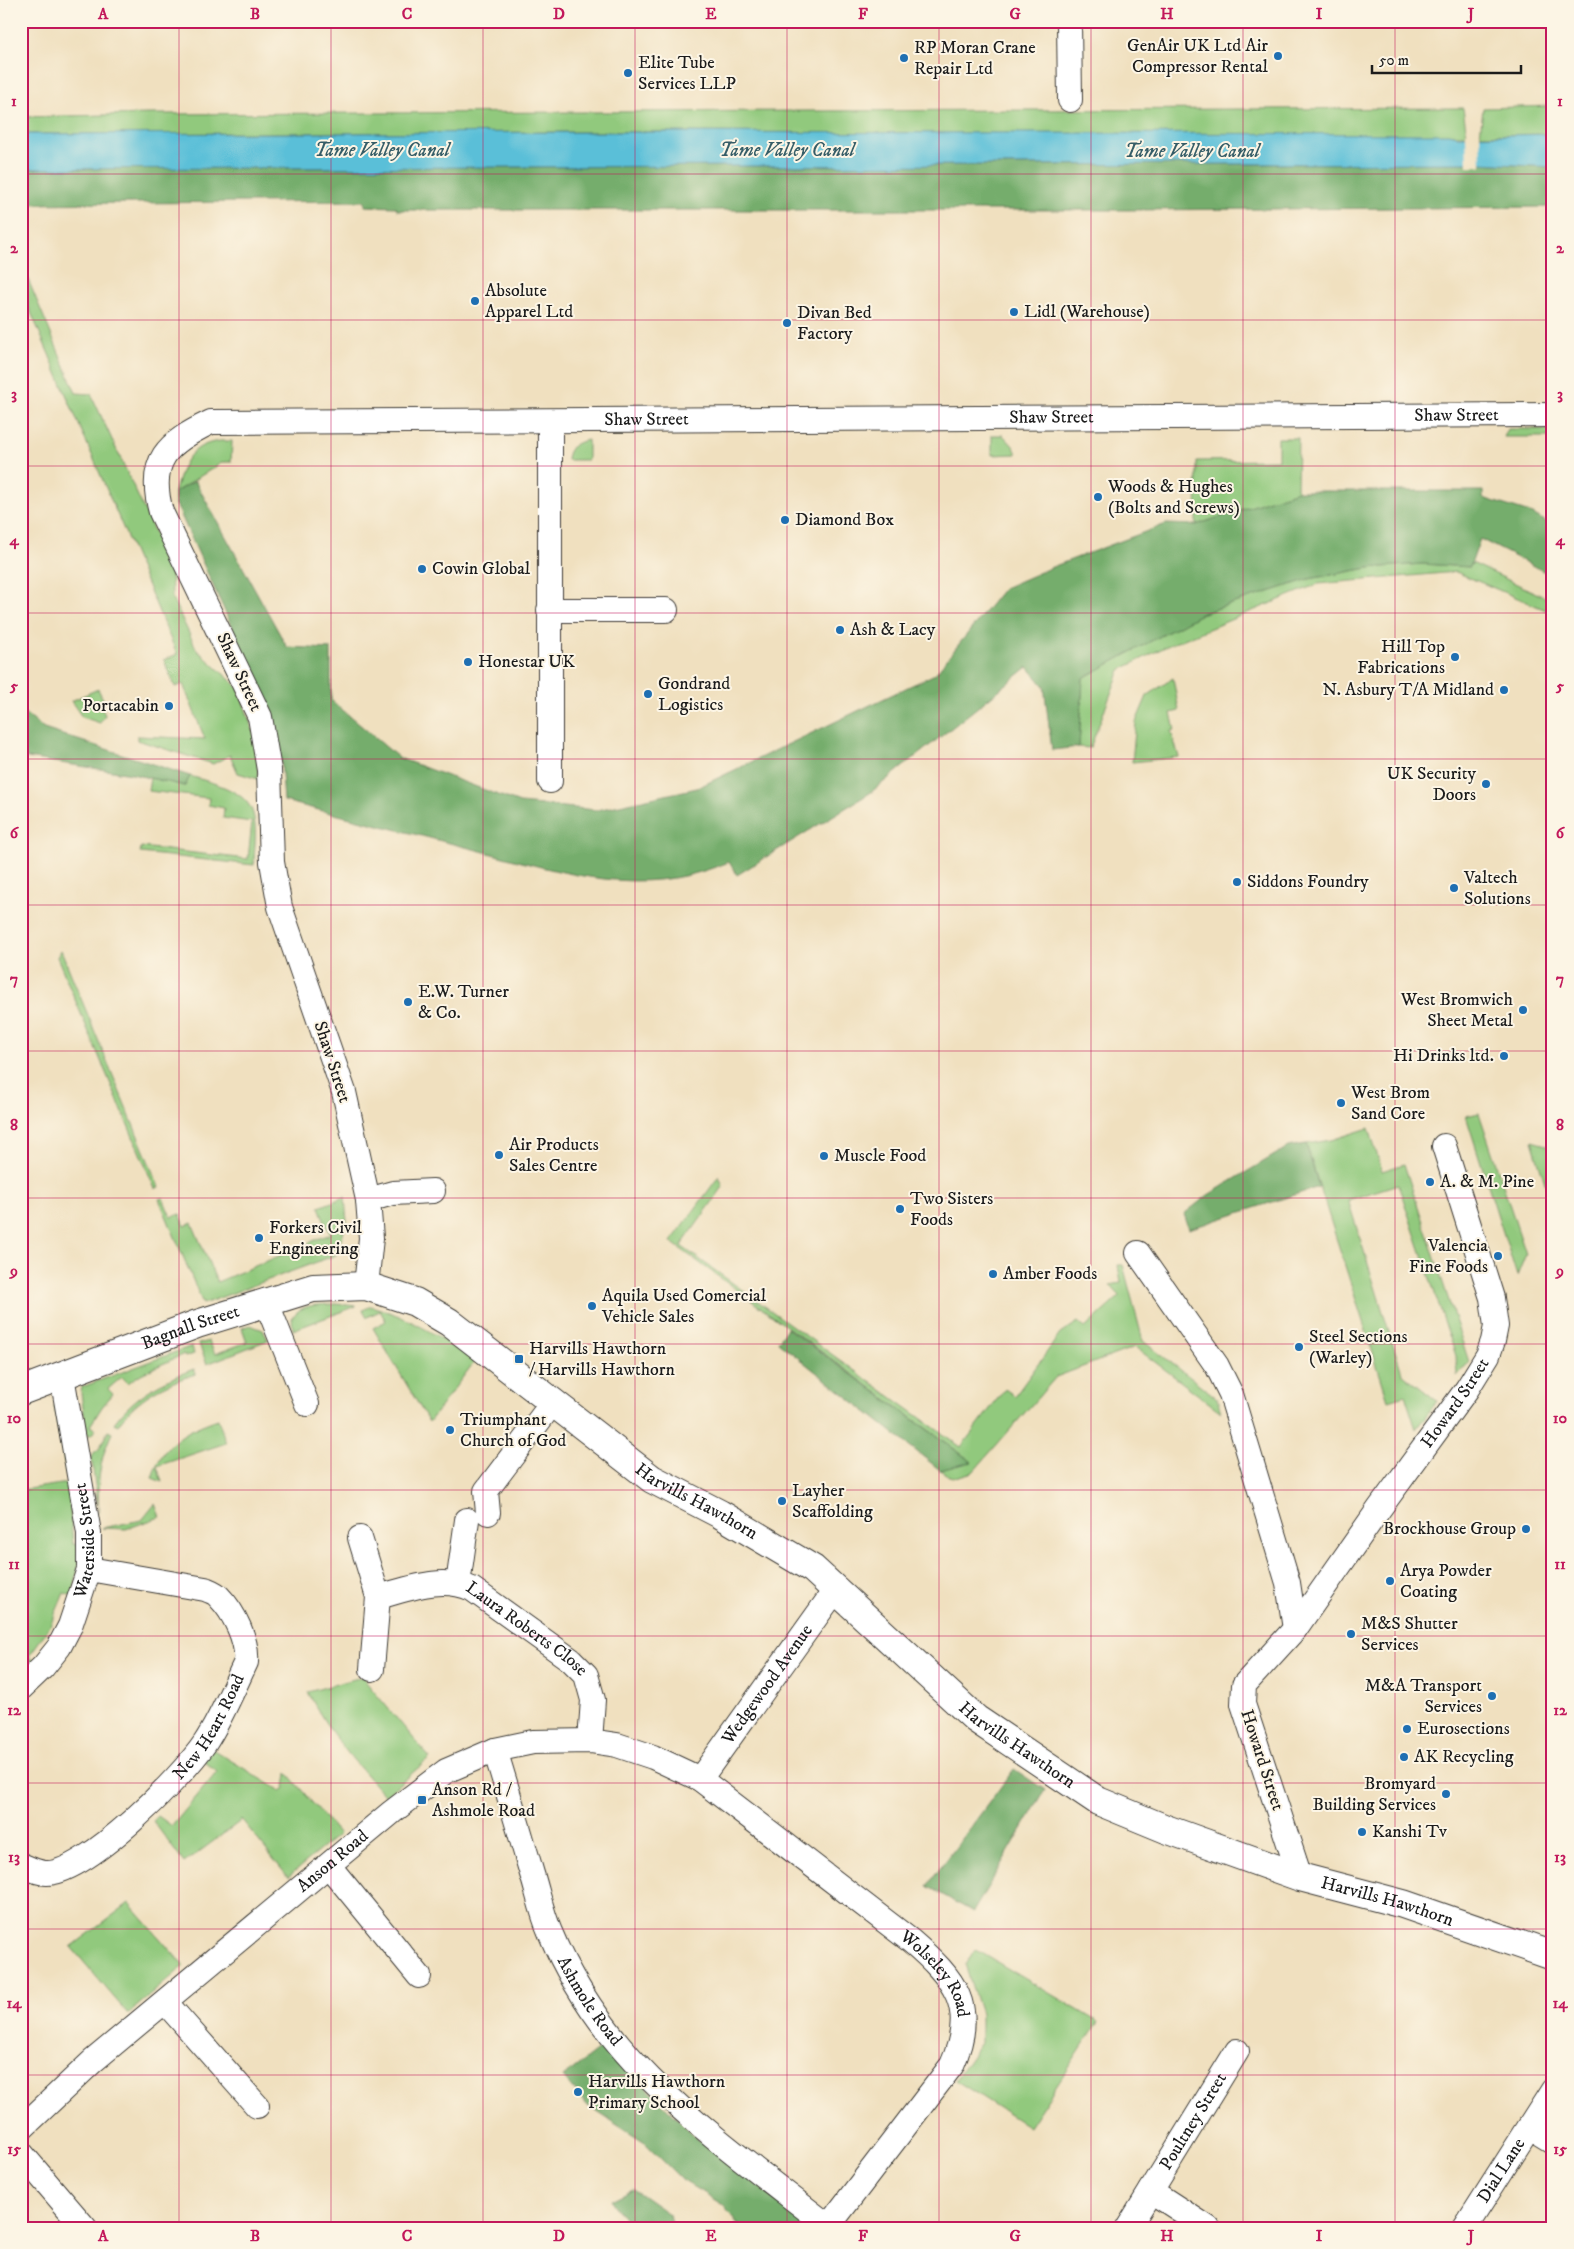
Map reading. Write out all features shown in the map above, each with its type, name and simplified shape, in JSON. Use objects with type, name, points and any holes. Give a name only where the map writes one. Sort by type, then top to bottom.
[{"type":"street","points":[[1069,21],[1070,100]]},
{"type":"street","name":"Shaw Street","points":[[366,1286],[371,1238],[368,1200],[344,1092],[280,907],[272,862],[269,770],[260,717],[161,512],[155,490],[159,467],[167,450],[182,436],[210,422],[550,422],[1553,414]]},
{"type":"street","points":[[550,422],[550,782]]},
{"type":"street","points":[[549,610],[666,610]]},
{"type":"street","name":"Howard Street","points":[[1300,1878],[1243,1704],[1244,1685],[1295,1629],[1379,1509],[1467,1389],[1488,1355],[1495,1337],[1496,1326],[1492,1298],[1444,1146]]},
{"type":"street","points":[[368,1200],[393,1192],[433,1191]]},
{"type":"street","points":[[1138,1253],[1217,1366],[1231,1394],[1288,1582],[1295,1629]]},
{"type":"street","name":"Bagnall Street","points":[[25,1385],[62,1376],[197,1324],[266,1301],[313,1288],[366,1286]]},
{"type":"street","name":"Harvills Hawthorn","points":[[366,1286],[415,1302],[449,1322],[652,1479],[786,1551],[813,1569],[976,1719],[1098,1801],[1166,1829],[1300,1878],[1403,1904],[1553,1956]]},
{"type":"street","points":[[266,1301],[307,1404]]},
{"type":"street","name":"Waterside Street","points":[[21,1688],[43,1667],[63,1640],[76,1612],[89,1569],[89,1533],[62,1376]]},
{"type":"street","name":"Laura Roberts Close","points":[[458,1584],[486,1490],[553,1402]]},
{"type":"street","points":[[360,1538],[378,1598],[372,1669]]},
{"type":"street","name":"New Heart Road","points":[[21,1864],[45,1874],[59,1872],[92,1853],[146,1810],[192,1761],[206,1742],[246,1662],[247,1650],[244,1636],[219,1595],[205,1589],[89,1569]]},
{"type":"street","name":"Laura Roberts Close","points":[[378,1598],[434,1582],[458,1584],[472,1589],[571,1660],[586,1675],[593,1700],[590,1741]]},
{"type":"street","name":"Wedgewood Avenue","points":[[700,1779],[836,1589]]},
{"type":"street","name":"Anson Road","points":[[21,2128],[87,2066],[166,2003],[392,1812],[446,1771],[496,1750],[532,1742],[590,1741],[617,1745],[653,1757],[700,1779]]},
{"type":"street","name":"Ashmole Road","points":[[496,1750],[550,1931],[566,1965],[598,2016],[631,2061],[678,2108],[827,2227]]},
{"type":"street","name":"Wolseley Road","points":[[700,1779],[911,1941],[932,1959],[948,1978],[960,1999],[964,2022],[962,2043],[952,2065],[827,2227]]},
{"type":"street","points":[[329,1866],[419,1976]]},
{"type":"street","points":[[166,2003],[257,2106]]},
{"type":"street","name":"Poultney Street","points":[[1128,2228],[1237,2051]]},
{"type":"street","name":"Dial Lane","points":[[1465,2228],[1553,2090]]},
{"type":"street","points":[[1530,2128],[1553,2142]]},
{"type":"street","points":[[21,2153],[85,2228]]},
{"type":"street","points":[[1151,2191],[1208,2228]]},
{"type":"green space","points":[[1553,106],[1553,134],[1480,135],[1483,108]]},
{"type":"green space","points":[[1463,108],[1467,135],[624,132],[21,134],[21,117],[149,114]]},
{"type":"green space","points":[[1480,163],[1553,167],[1553,207],[1128,210],[397,210],[396,207],[365,206],[365,201],[21,204],[21,169]]},
{"type":"green space","points":[[21,263],[76,393],[91,394],[171,568],[172,598],[197,650],[238,687],[257,742],[258,779],[238,773],[230,755],[213,764],[137,740],[137,736],[205,739],[183,684],[175,687],[164,660],[177,654],[21,289]]},
{"type":"green space","points":[[1508,429],[1553,429],[1553,437],[1504,437]]},
{"type":"green space","points":[[992,435],[1003,435],[1014,447],[1017,454],[992,455]]},
{"type":"green space","points":[[1278,438],[1298,438],[1297,491],[1196,525],[1197,461],[1278,460]]},
{"type":"green space","points":[[588,440],[588,460],[567,460],[573,446]]},
{"type":"green space","points":[[220,441],[232,441],[231,462],[223,462],[175,492],[188,458],[201,447]]},
{"type":"green space","points":[[195,481],[287,647],[331,649],[331,700],[399,758],[520,803],[597,810],[697,788],[935,674],[1004,588],[1052,567],[1166,524],[1196,525],[1297,491],[1483,491],[1483,498],[1533,514],[1553,526],[1553,576],[1480,539],[1470,567],[1422,564],[1368,568],[1309,579],[1203,613],[1083,678],[1079,747],[1052,750],[1044,686],[1028,667],[870,793],[737,875],[729,862],[694,874],[661,880],[633,881],[605,879],[550,869],[284,801],[281,761],[273,717],[175,502],[175,492]]},
{"type":"green space","points":[[1472,563],[1553,601],[1553,613],[1456,572],[1318,584],[1167,646],[1120,670],[1090,748],[1079,747],[1083,678],[1203,613],[1309,579],[1368,568],[1422,564],[1470,567]]},
{"type":"green space","points":[[1173,678],[1179,711],[1171,713],[1175,730],[1171,731],[1179,757],[1132,762],[1136,722],[1147,696]]},
{"type":"green space","points":[[98,689],[104,701],[100,704],[105,715],[100,723],[82,717],[71,701]]},
{"type":"green space","points":[[21,710],[44,729],[190,776],[185,786],[132,774],[21,757]]},
{"type":"green space","points":[[190,776],[229,789],[238,794],[251,808],[255,824],[254,865],[140,853],[141,847],[248,859],[252,822],[223,818],[224,808],[208,805],[209,798],[148,791],[150,778],[185,786]]},
{"type":"green space","points":[[61,950],[159,1187],[155,1189],[57,957]]},
{"type":"green space","points":[[1479,1113],[1526,1254],[1517,1276],[1466,1116]]},
{"type":"green space","points":[[1369,1128],[1382,1171],[1404,1164],[1469,1362],[1457,1376],[1456,1356],[1398,1184],[1348,1200],[1402,1373],[1437,1401],[1416,1429],[1405,1395],[1388,1400],[1306,1144],[1331,1140]]},
{"type":"green space","points":[[1532,1141],[1553,1147],[1553,1193],[1550,1199]]},
{"type":"green space","points":[[1306,1144],[1319,1187],[1189,1229],[1184,1214],[1208,1195],[1288,1147]]},
{"type":"green space","points":[[719,1176],[723,1187],[681,1246],[961,1447],[1005,1389],[1015,1396],[1060,1334],[1078,1322],[1085,1328],[1120,1296],[1110,1285],[1121,1283],[1118,1265],[1123,1265],[1143,1341],[1217,1398],[1221,1412],[1135,1347],[1056,1377],[973,1472],[952,1478],[940,1470],[971,1461],[671,1242]]},
{"type":"green space","points":[[345,1197],[347,1222],[336,1255],[203,1304],[159,1199],[163,1198],[171,1217],[180,1214],[185,1226],[192,1223],[217,1282],[298,1248],[300,1252],[310,1248],[308,1243],[330,1234],[319,1207]]},
{"type":"green space","points":[[317,1305],[357,1306],[293,1330],[292,1318],[300,1310]]},
{"type":"green space","points":[[371,1306],[412,1322],[438,1336],[475,1361],[429,1422],[373,1328],[386,1321],[380,1311],[367,1317],[363,1310]]},
{"type":"green space","points":[[250,1325],[263,1330],[268,1340],[207,1364],[199,1344],[209,1341],[215,1354],[247,1342],[242,1328]]},
{"type":"green space","points":[[787,1328],[972,1462],[940,1470],[778,1342]]},
{"type":"green space","points":[[192,1346],[194,1354],[185,1357],[184,1354],[141,1374],[128,1383],[122,1377],[108,1389],[113,1394],[90,1426],[96,1429],[91,1435],[87,1435],[81,1393],[82,1387]]},
{"type":"green space","points":[[194,1369],[196,1374],[162,1387],[143,1399],[125,1415],[118,1425],[114,1423],[131,1404],[150,1390]]},
{"type":"green space","points":[[54,1406],[59,1406],[73,1483],[68,1484],[73,1544],[82,1546],[73,1596],[64,1593],[50,1626],[29,1656],[36,1663],[21,1678],[21,1490],[68,1483]]},
{"type":"green space","points":[[218,1419],[226,1443],[157,1466],[162,1482],[152,1478],[156,1466],[169,1447],[186,1433]]},
{"type":"green space","points":[[108,1431],[112,1433],[104,1453],[100,1472],[98,1492],[99,1513],[91,1455],[99,1449]]},
{"type":"green space","points":[[155,1504],[160,1517],[126,1529],[102,1528],[142,1520]]},
{"type":"green space","points":[[365,1676],[366,1682],[430,1758],[385,1796],[352,1759],[324,1720],[308,1692]]},
{"type":"green space","points":[[212,1749],[281,1791],[285,1788],[287,1773],[339,1834],[288,1877],[242,1820],[184,1863],[153,1821],[158,1816],[172,1826],[217,1772],[204,1761]]},
{"type":"green space","points":[[1014,1769],[1045,1790],[973,1912],[927,1886]]},
{"type":"green space","points":[[129,1903],[184,1966],[128,2014],[71,1947]]},
{"type":"green space","points":[[975,1949],[1098,2022],[1029,2127],[955,2080],[981,2043],[981,2014],[965,1965]]},
{"type":"green space","points":[[604,2045],[701,2142],[807,2223],[803,2228],[741,2228],[723,2205],[682,2180],[645,2143],[588,2106],[563,2077]]},
{"type":"green space","points":[[633,2189],[669,2214],[672,2228],[629,2228],[611,2200]]},
{"type":"water","name":"Tame Valley Canal","points":[[624,132],[1449,134],[1458,136],[1553,134],[1553,167],[1480,163],[21,169],[21,134]]},
{"type":"pier","points":[[1480,132],[1481,166],[1467,166],[1466,133]]},
{"type":"place","name":"GenAir UK Ltd Air Compressor Rental","points":[[1278,56]]},
{"type":"place","name":"RP Moran Crane Repair Ltd","points":[[904,58]]},
{"type":"place","name":"Elite Tube Services LLP","points":[[628,73]]},
{"type":"place","name":"Absolute Apparel Ltd","points":[[475,301]]},
{"type":"place","name":"Lidl (Warehouse)","points":[[1014,312]]},
{"type":"place","name":"Divan Bed Factory","points":[[787,323]]},
{"type":"place","name":"Woods & Hughes (Bolts and Screws)","points":[[1098,497]]},
{"type":"place","name":"Diamond Box","points":[[785,520]]},
{"type":"place","name":"Cowin Global","points":[[422,569]]},
{"type":"place","name":"Ash & Lacy","points":[[840,630]]},
{"type":"place","name":"Hill Top Fabrications","points":[[1455,657]]},
{"type":"place","name":"Honestar UK","points":[[468,662]]},
{"type":"place","name":"N. Asbury T/A Midland","points":[[1504,690]]},
{"type":"place","name":"Gondrand Logistics","points":[[648,694]]},
{"type":"place","name":"Portacabin","points":[[169,706]]},
{"type":"place","name":"UK Security Doors","points":[[1486,784]]},
{"type":"place","name":"Siddons Foundry","points":[[1237,882]]},
{"type":"place","name":"Valtech Solutions","points":[[1454,888]]},
{"type":"place","name":"E.W. Turner & Co.","points":[[408,1002]]},
{"type":"place","name":"West Bromwich Sheet Metal","points":[[1523,1010]]},
{"type":"place","name":"Hi Drinks ltd.","points":[[1504,1056]]},
{"type":"place","name":"West Brom Sand Core","points":[[1341,1103]]},
{"type":"place","name":"Air Products Sales Centre","points":[[499,1155]]},
{"type":"place","name":"Muscle Food","points":[[824,1156]]},
{"type":"place","name":"A. & M. Pine","points":[[1430,1182]]},
{"type":"place","name":"Two Sisters Foods","points":[[900,1209]]},
{"type":"place","name":"Forkers Civil Engineering","points":[[259,1238]]},
{"type":"place","name":"Valencia Fine Foods","points":[[1498,1256]]},
{"type":"place","name":"Amber Foods","points":[[993,1274]]},
{"type":"place","name":"Aquila Used Comercial Vehicle Sales","points":[[592,1306]]},
{"type":"place","name":"Steel Sections (Warley)","points":[[1299,1347]]},
{"type":"place","name":"Harvills Hawthorn / Harvills Hawthorn","points":[[519,1359]]},
{"type":"place","name":"Triumphant Church of God","points":[[450,1430]]},
{"type":"place","name":"Layher Scaffolding","points":[[782,1501]]},
{"type":"place","name":"Brockhouse Group","points":[[1526,1529]]},
{"type":"place","name":"Arya Powder Coating","points":[[1390,1581]]},
{"type":"place","name":"M&S Shutter Services","points":[[1351,1634]]},
{"type":"place","name":"M&A Transport Services","points":[[1492,1696]]},
{"type":"place","name":"Eurosections","points":[[1407,1729]]},
{"type":"place","name":"AK Recycling","points":[[1404,1757]]},
{"type":"place","name":"Bromyard Building Services","points":[[1446,1794]]},
{"type":"place","name":"Anson Rd / Ashmole Road","points":[[422,1800]]},
{"type":"place","name":"Kanshi Tv","points":[[1362,1832]]},
{"type":"place","name":"Harvills Hawthorn Primary School","points":[[578,2092]]}]
